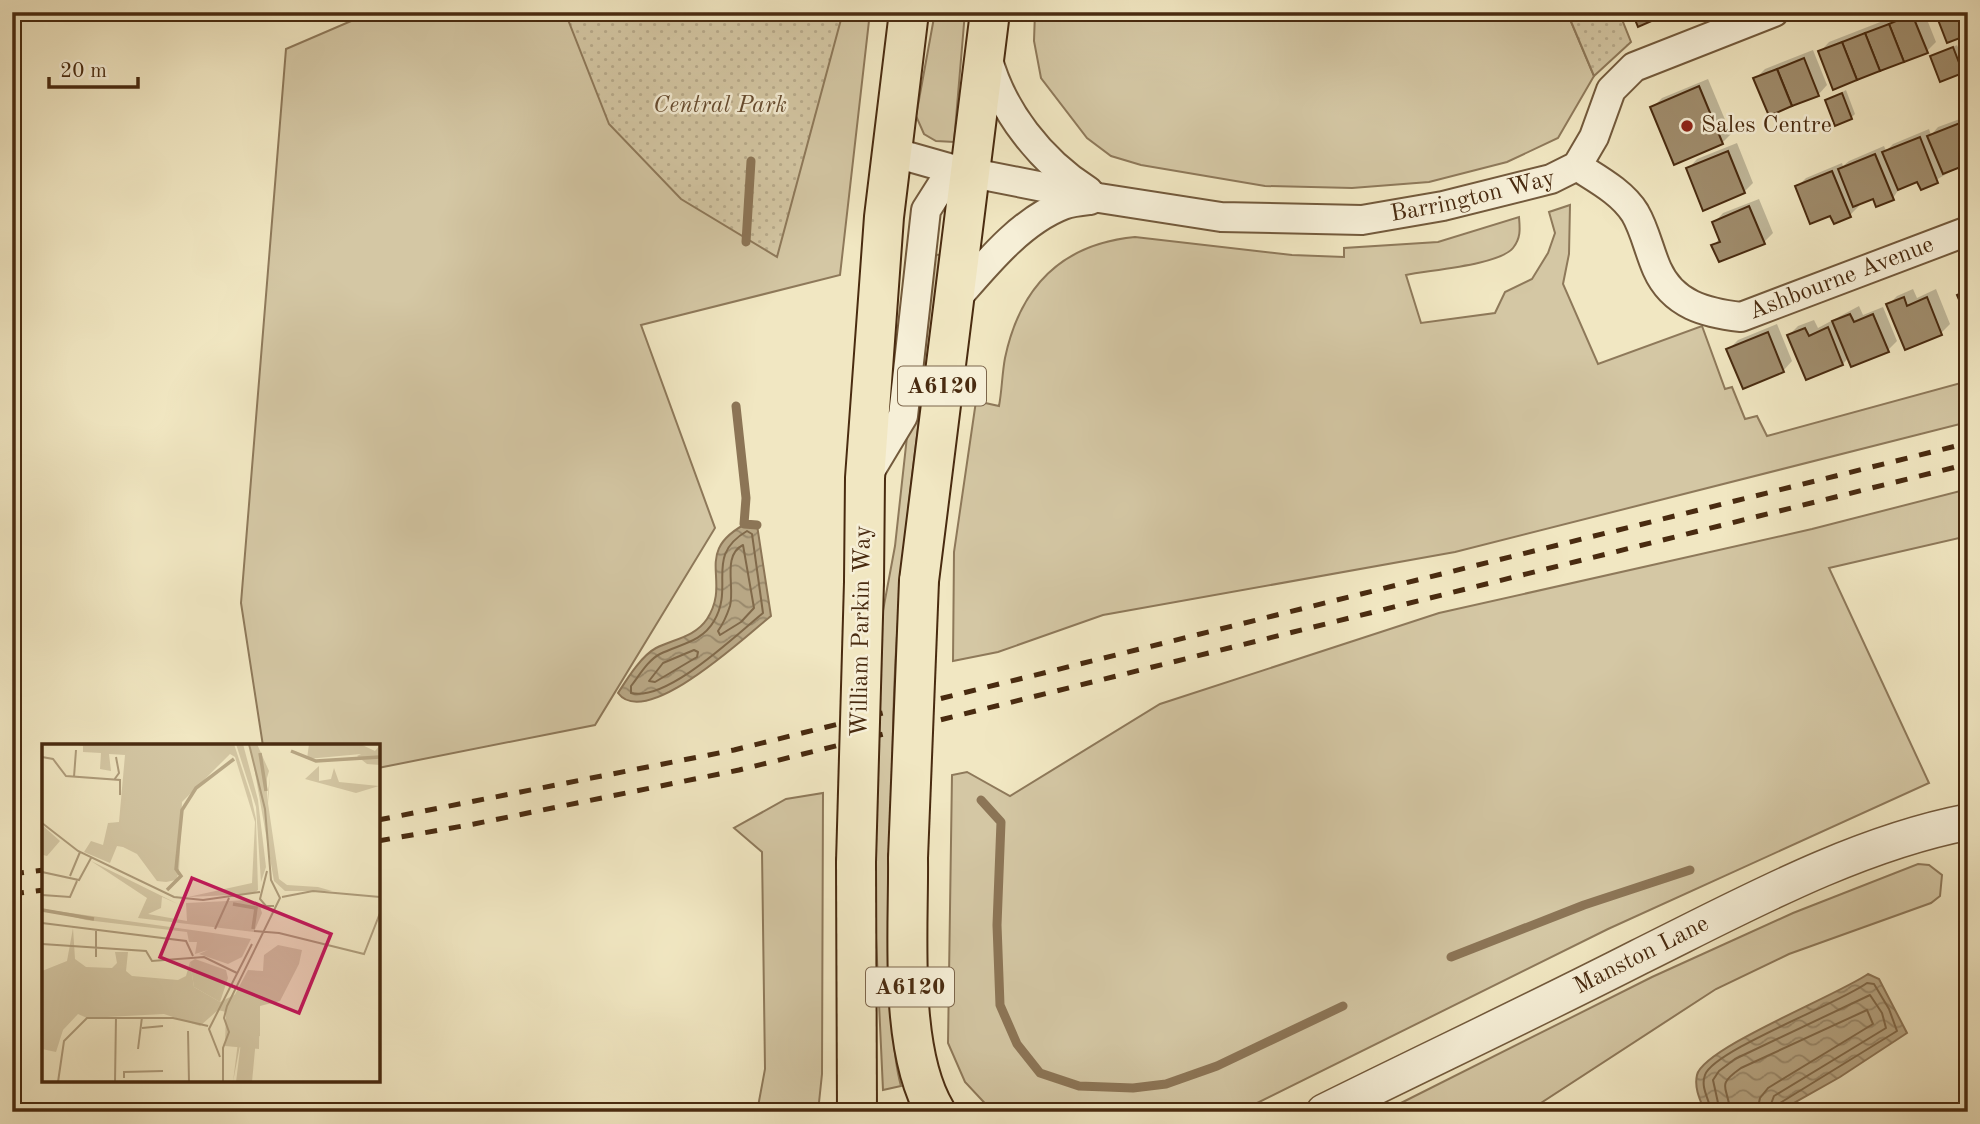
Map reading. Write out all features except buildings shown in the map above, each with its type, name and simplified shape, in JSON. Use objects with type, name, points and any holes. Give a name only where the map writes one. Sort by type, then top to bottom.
[{"type":"highway","name":"William Parkin Way","points":[[857,1112],[856,863],[865,478],[884,217],[909,12]]},
{"type":"highway","name":"A6120","points":[[936,1112],[916,1063],[911,1013],[908,858],[919,581],[954,302],[962,171],[986,50],[990,12]]},
{"type":"street","name":"Barrington Way","points":[[962,171],[1099,198],[1221,217],[1362,220],[1443,206],[1544,181],[1577,166],[1594,137],[1611,90],[1634,67],[1774,12]]},
{"type":"street","name":"Barrington Way","points":[[986,50],[993,80],[1036,147],[1066,177],[1099,198]]},
{"type":"street","points":[[865,478],[903,416],[926,209],[962,171],[892,152]]},
{"type":"street","name":"Ashbourne Avenue","points":[[1577,166],[1617,192],[1635,213],[1658,273],[1680,298],[1705,313],[1741,317],[1968,231]]},
{"type":"street","points":[[954,302],[992,258],[1030,225],[1063,205],[1099,198]]},
{"type":"street","name":"Manston Lane","points":[[1324,1112],[1775,891],[1913,837],[1968,822]]},
{"type":"green space","points":[[372,12],[870,12],[840,275],[641,325],[715,528],[595,725],[380,768],[380,744],[263,744],[241,603],[286,49]]},
{"type":"green space","name":"Central Park","points":[[565,12],[843,12],[777,257],[681,199],[609,124]]},
{"type":"green space","points":[[935,12],[965,12],[954,142],[936,141],[924,134],[916,116]]},
{"type":"green space","points":[[1035,12],[1567,12],[1594,76],[1558,138],[1507,162],[1429,182],[1352,188],[1265,186],[1141,165],[1111,156],[1087,138],[1041,78],[1034,41]]},
{"type":"green space","points":[[1567,12],[1619,12],[1631,42],[1594,76]]},
{"type":"green space","points":[[1570,205],[1569,254],[1563,284],[1598,364],[1702,326],[1725,389],[1732,387],[1745,419],[1757,416],[1767,436],[1968,381],[1968,422],[1455,552],[1103,615],[998,652],[953,661],[954,552],[976,401],[999,406],[1005,358],[1012,333],[1033,290],[1048,273],[1086,249],[1109,241],[1135,237],[1292,255],[1344,257],[1344,248],[1438,242],[1519,217],[1517,241],[1505,254],[1479,263],[1406,275],[1421,323],[1495,313],[1505,292],[1532,279],[1548,253],[1555,233],[1549,212]]},
{"type":"green space","points":[[927,254],[940,255],[905,540],[894,703],[892,997],[894,1044],[901,1086],[883,1090],[876,938],[875,726],[882,616],[895,546]]},
{"type":"green space","points":[[1968,489],[1968,536],[1829,568],[1929,783],[1608,929],[1239,1112],[993,1112],[965,1082],[948,1043],[952,775],[967,772],[1010,796],[1160,704],[1439,613],[1812,529]]},
{"type":"green space","points":[[823,793],[822,1074],[818,1112],[757,1112],[765,1069],[762,852],[734,828],[786,799]]},
{"type":"green space","points":[[1918,864],[1929,865],[1942,875],[1940,896],[1931,903],[1789,954],[1716,989],[1527,1112],[1383,1112],[1652,977],[1793,913]]},
{"type":"water","points":[[749,522],[757,525],[771,616],[720,658],[673,690],[650,700],[632,701],[618,693],[645,656],[656,648],[690,634],[707,619],[714,605],[717,555],[721,544],[731,533]]},
{"type":"water","points":[[1868,974],[1879,979],[1907,1033],[1840,1077],[1778,1112],[1705,1112],[1696,1085],[1697,1075],[1705,1064],[1746,1037]]},
{"type":"waterway","points":[[746,242],[751,161]]},
{"type":"waterway","points":[[736,406],[746,498],[744,524],[757,525]]},
{"type":"waterway","points":[[981,800],[1001,822],[997,925],[1000,1005],[1017,1044],[1040,1073],[1079,1086],[1133,1088],[1166,1084],[1217,1066],[1343,1006]]},
{"type":"waterway","points":[[1451,957],[1584,905],[1690,870]]},
{"type":"railway","points":[[380,820],[734,750],[1968,443]]},
{"type":"railway","points":[[380,841],[739,770],[1968,464]]},
{"type":"railway","points":[[12,874],[42,870]]},
{"type":"railway","points":[[12,894],[42,890]]},
{"type":"place","name":"Sales Centre","points":[[1687,126]]}]
